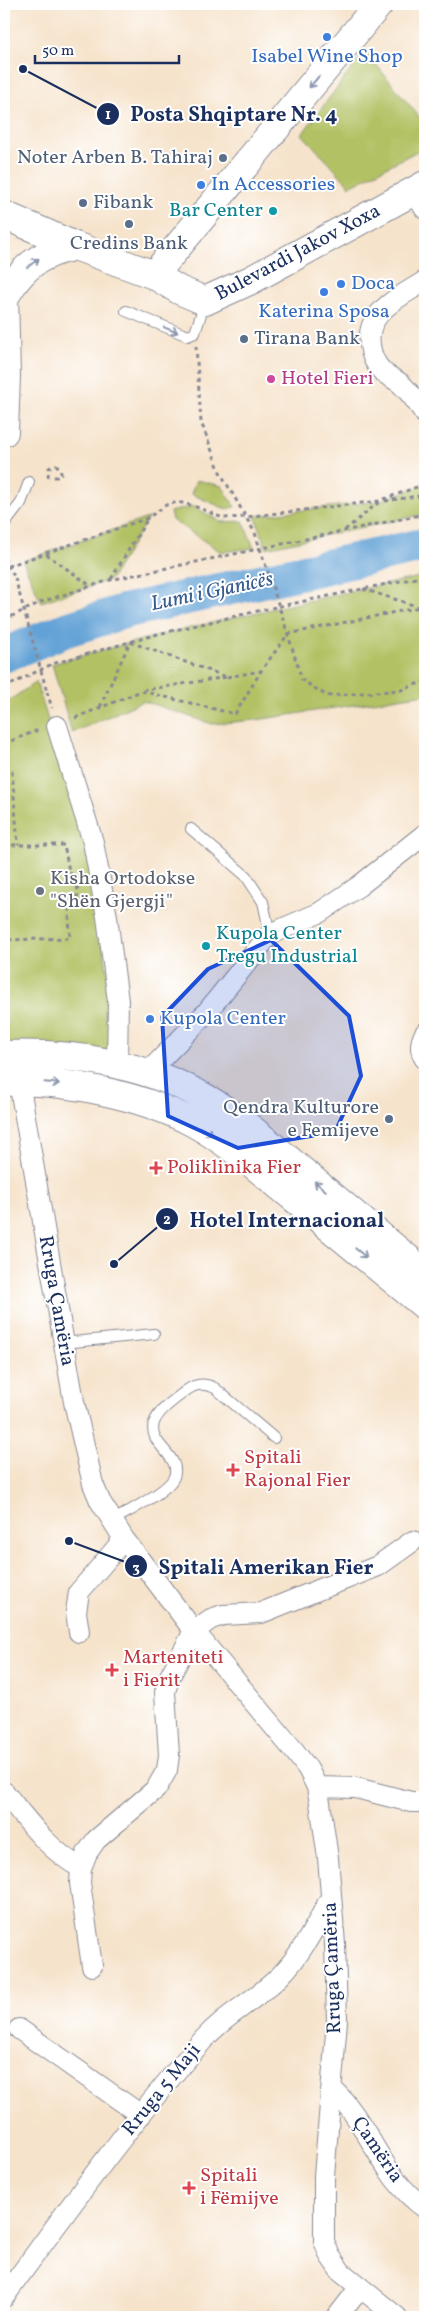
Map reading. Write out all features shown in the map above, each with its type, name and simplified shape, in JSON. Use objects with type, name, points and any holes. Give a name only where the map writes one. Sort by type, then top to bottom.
[{"type":"main road","points":[[154,275],[379,4]]},
{"type":"main road","name":"Bulevardi Jakov Xoxa","points":[[4,215],[75,246],[154,275],[179,290],[206,302],[422,195]]},
{"type":"main road","points":[[4,432],[6,376],[4,297],[16,278],[32,262],[52,251],[75,246]]},
{"type":"main road","points":[[9,1055],[68,1057],[116,1064],[149,1074],[208,1100],[246,1124],[425,1273]]},
{"type":"main road","points":[[11,1082],[48,1082],[90,1088],[161,1110],[192,1122],[244,1157],[425,1306]]},
{"type":"street","points":[[425,280],[394,302],[376,318],[371,330],[370,344],[373,358],[382,372],[400,383],[425,414]]},
{"type":"street","points":[[57,726],[94,842],[106,908],[118,1001],[116,1064]]},
{"type":"street","points":[[149,1074],[158,1062],[206,1013],[270,934],[319,913],[359,886],[425,834]]},
{"type":"street","points":[[425,1033],[420,1044],[425,1059]]},
{"type":"street","name":"Rruga Çamëria","points":[[9,1055],[11,1082],[88,1469],[100,1501],[124,1539],[194,1631],[300,1759],[317,1787],[326,1840],[331,1897],[335,1944],[337,2021],[324,2176],[324,2241],[330,2256],[341,2272],[397,2317]]},
{"type":"street","points":[[79,1632],[76,1612],[79,1592],[124,1539]]},
{"type":"street","points":[[92,1966],[80,1883],[81,1868],[87,1853],[96,1840],[156,1789],[163,1779],[167,1770],[169,1755],[164,1692],[169,1678],[194,1631],[211,1619],[223,1615],[261,1613],[378,1566],[413,1541]]},
{"type":"street","points":[[317,1787],[356,1788],[411,1802],[425,1802]]},
{"type":"street","points":[[4,1792],[48,1846],[63,1858],[81,1868]]},
{"type":"street","name":"Rruga 5 Maji","points":[[4,2297],[98,2168],[206,2037],[280,1976],[312,1932],[331,1897]]},
{"type":"street","points":[[19,2029],[141,2115]]},
{"type":"street","name":"Çamëria","points":[[332,2089],[344,2100],[392,2176],[411,2198],[425,2208]]},
{"type":"street","points":[[336,2317],[360,2287]]},
{"type":"lane","points":[[126,311],[188,336],[195,333],[206,302]]},
{"type":"lane","points":[[4,525],[21,503],[29,482]]},
{"type":"lane","points":[[191,829],[246,876],[263,902],[270,934]]},
{"type":"lane","points":[[63,1343],[154,1334]]},
{"type":"lane","points":[[112,1521],[166,1487],[174,1478],[176,1467],[156,1437],[154,1422],[188,1388],[197,1384],[206,1384],[215,1388],[274,1438]]},
{"type":"path","points":[[195,333],[201,422],[220,472],[256,533],[302,680],[327,696],[401,690],[425,681]]},
{"type":"path","points":[[48,477],[49,468],[56,465],[60,468],[61,473],[58,477],[54,477]]},
{"type":"path","points":[[345,530],[379,501],[425,484]]},
{"type":"path","points":[[8,566],[148,518],[166,505],[178,502],[223,518],[246,517],[425,495]]},
{"type":"path","points":[[4,620],[41,602],[110,580],[425,514]]},
{"type":"path","points":[[110,580],[148,518]]},
{"type":"path","points":[[45,554],[91,586]]},
{"type":"path","points":[[4,558],[15,578],[47,692]]},
{"type":"path","points":[[4,688],[52,664],[130,642],[252,612],[425,576]]},
{"type":"path","points":[[363,589],[420,607]]},
{"type":"path","points":[[141,691],[235,714],[260,671],[288,634],[425,606]]},
{"type":"path","points":[[130,642],[227,677]]},
{"type":"path","points":[[100,708],[130,642]]},
{"type":"path","points":[[4,744],[46,728],[57,726],[141,691],[260,671]]},
{"type":"path","points":[[4,770],[12,772],[18,845]]},
{"type":"path","points":[[4,845],[64,844],[69,871],[78,892],[70,911],[70,938],[4,940]]},
{"type":"highlighted area","points":[[271,940],[349,1016],[361,1076],[335,1132],[238,1148],[168,1116],[162,1017],[208,969]]},
{"type":"green space","points":[[365,51],[425,124],[425,147],[350,186],[302,134]]},
{"type":"green space","points":[[196,480],[222,486],[235,507],[226,509],[191,494]]},
{"type":"green space","points":[[425,484],[425,514],[266,548],[255,516],[379,501]]},
{"type":"green space","points":[[193,506],[221,522],[243,521],[254,548],[221,552],[172,520],[170,512]]},
{"type":"green space","points":[[148,518],[110,580],[41,602],[23,561]]},
{"type":"green space","points":[[425,576],[425,694],[256,720],[212,724],[143,701],[72,733],[52,664],[238,617]]},
{"type":"green space","points":[[36,682],[87,842],[112,1001],[111,1058],[4,1050],[4,704]]},
{"type":"waterway","name":"Lumi i Gjanicës","points":[[4,655],[65,630],[125,611],[425,545]]},
{"type":"place","name":"Isabel Wine Shop","points":[[327,37]]},
{"type":"place","name":"Posta Shqiptare Nr. 4","points":[[23,69]]},
{"type":"place","name":"Noter Arben B. Tahiraj","points":[[223,158]]},
{"type":"place","name":"In Accessories","points":[[201,185]]},
{"type":"place","name":"Fibank","points":[[83,203]]},
{"type":"place","name":"Bar Center","points":[[273,211]]},
{"type":"place","name":"Credins Bank","points":[[129,224]]},
{"type":"place","name":"Doca","points":[[341,284]]},
{"type":"place","name":"Katerina Sposa","points":[[324,292]]},
{"type":"place","name":"Tirana Bank","points":[[244,339]]},
{"type":"place","name":"Hotel Fieri","points":[[271,379]]},
{"type":"place","name":"Kisha Ortodokse \"Shën Gjergji\"","points":[[40,891]]},
{"type":"place","name":"Kupola Center Tregu Industrial","points":[[206,946]]},
{"type":"place","name":"Kupola Center","points":[[150,1019]]},
{"type":"place","name":"Qendra Kulturore e Femijeve","points":[[389,1119]]},
{"type":"place","name":"Poliklinika Fier","points":[[156,1168]]},
{"type":"place","name":"Hotel Internacional","points":[[114,1264]]},
{"type":"place","name":"Spitali Rajonal Fier","points":[[233,1470]]},
{"type":"place","name":"Spitali Amerikan Fier","points":[[69,1541]]},
{"type":"place","name":"Marteniteti i Fierit","points":[[112,1670]]},
{"type":"place","name":"Spitali i Fëmijve","points":[[189,2188]]}]
